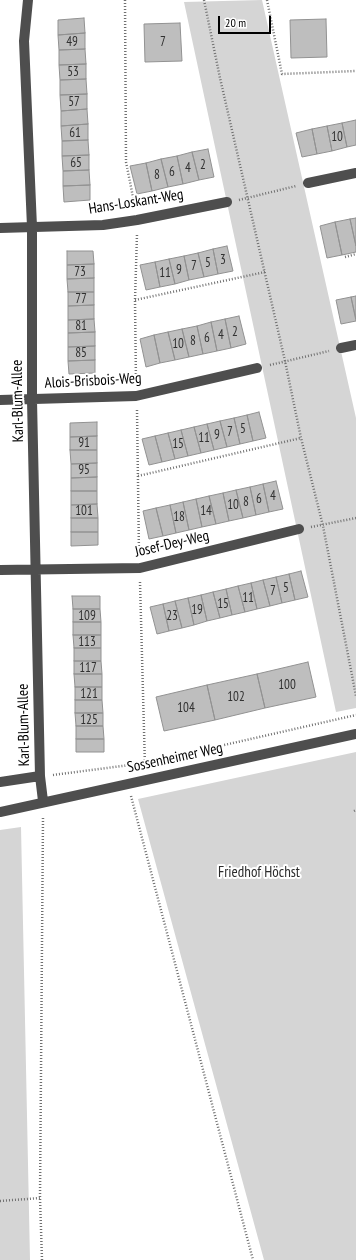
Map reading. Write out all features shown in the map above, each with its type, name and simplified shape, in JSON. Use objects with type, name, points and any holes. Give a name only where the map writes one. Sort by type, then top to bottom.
[{"type":"street","name":"Karl-Blum-Allee","points":[[28,0],[24,41],[32,227],[32,400],[40,776],[43,802]]},
{"type":"street","points":[[308,183],[356,173]]},
{"type":"street","name":"Hans-Loskant-Weg","points":[[0,228],[103,225],[137,220],[227,202]]},
{"type":"street","points":[[341,348],[356,345]]},
{"type":"street","name":"Alois-Brisbois-Weg","points":[[0,400],[136,396],[258,368]]},
{"type":"street","name":"Josef-Dey-Weg","points":[[0,570],[140,568],[299,529]]},
{"type":"street","name":"Sossenheimer Weg","points":[[0,812],[356,734]]},
{"type":"street","points":[[0,782],[40,776]]},
{"type":"path","points":[[204,0],[220,78],[286,361],[301,438],[323,526],[356,696]]},
{"type":"path","points":[[267,0],[282,74],[356,71]]},
{"type":"path","points":[[227,202],[308,183]]},
{"type":"path","points":[[345,257],[356,254]]},
{"type":"path","points":[[135,300],[265,272]]},
{"type":"path","points":[[258,368],[341,348]]},
{"type":"path","points":[[138,476],[301,438]]},
{"type":"path","points":[[299,529],[323,526],[356,518]]},
{"type":"path","points":[[40,776],[145,763],[356,715]]},
{"type":"path","points":[[128,784],[253,1260]]},
{"type":"path","points":[[42,1260],[40,1198],[43,802]]},
{"type":"path","points":[[0,1201],[40,1198]]},
{"type":"green space","points":[[262,0],[356,418],[356,708],[336,712],[184,2]]},
{"type":"green space","name":"Friedhof Höchst","points":[[356,752],[356,1260],[264,1260],[138,799]]},
{"type":"green space","points":[[21,827],[30,1260],[0,1260],[0,830]]},
{"type":"building","points":[[84,18],[85,33],[58,35],[58,20]]},
{"type":"building","points":[[326,19],[327,57],[291,58],[290,20]]},
{"type":"building","points":[[180,23],[182,61],[145,62],[144,24]]},
{"type":"building","points":[[85,33],[85,49],[59,50],[58,35]]},
{"type":"building","points":[[85,49],[86,64],[59,65],[59,50]]},
{"type":"building","points":[[86,64],[86,79],[60,80],[59,65]]},
{"type":"building","points":[[86,79],[87,94],[60,95],[60,80]]},
{"type":"building","points":[[87,94],[87,109],[61,111],[60,95]]},
{"type":"building","points":[[87,109],[88,124],[61,126],[61,111]]},
{"type":"building","points":[[356,120],[356,145],[347,147],[342,123]]},
{"type":"building","points":[[342,123],[347,147],[332,151],[327,126]]},
{"type":"building","points":[[88,124],[88,140],[62,141],[61,126]]},
{"type":"building","points":[[327,126],[332,151],[317,154],[312,129]]},
{"type":"building","points":[[312,129],[317,154],[302,157],[296,133]]},
{"type":"building","points":[[88,140],[89,155],[62,156],[62,141]]},
{"type":"building","points":[[208,149],[214,177],[199,180],[192,152]]},
{"type":"building","points":[[192,152],[199,180],[183,184],[177,156]]},
{"type":"building","points":[[89,155],[89,170],[63,171],[62,156]]},
{"type":"building","points":[[177,156],[183,184],[168,187],[161,159]]},
{"type":"building","points":[[161,159],[168,187],[152,191],[146,163]]},
{"type":"building","points":[[146,163],[152,191],[137,194],[130,166]]},
{"type":"building","points":[[89,170],[90,185],[63,186],[63,171]]},
{"type":"building","points":[[90,185],[90,200],[64,202],[63,186]]},
{"type":"building","points":[[356,218],[356,246],[350,219]]},
{"type":"building","points":[[350,219],[356,252],[342,255],[335,222]]},
{"type":"building","points":[[335,222],[342,255],[327,258],[320,226]]},
{"type":"building","points":[[227,246],[233,271],[218,274],[213,249]]},
{"type":"building","points":[[213,249],[218,274],[204,277],[198,253]]},
{"type":"building","points":[[67,251],[93,251],[94,264],[67,265]]},
{"type":"building","points":[[198,253],[204,277],[189,280],[184,256]]},
{"type":"building","points":[[184,256],[189,280],[175,284],[169,259]]},
{"type":"building","points":[[169,259],[175,284],[160,287],[155,262]]},
{"type":"building","points":[[155,262],[160,287],[146,290],[140,265]]},
{"type":"building","points":[[94,264],[94,278],[67,279],[67,265]]},
{"type":"building","points":[[94,278],[94,292],[68,292],[67,279]]},
{"type":"building","points":[[68,292],[94,292],[94,305],[68,306]]},
{"type":"building","points":[[356,296],[356,319],[351,297]]},
{"type":"building","points":[[351,297],[356,321],[341,324],[336,300]]},
{"type":"building","points":[[94,305],[94,319],[68,320],[68,306]]},
{"type":"building","points":[[239,316],[246,344],[231,348],[225,319]]},
{"type":"building","points":[[94,319],[95,332],[68,333],[68,320]]},
{"type":"building","points":[[225,319],[231,348],[217,351],[211,322]]},
{"type":"building","points":[[211,322],[217,351],[203,354],[197,326]]},
{"type":"building","points":[[197,326],[203,354],[189,357],[182,329]]},
{"type":"building","points":[[182,329],[189,357],[175,360],[168,332]]},
{"type":"building","points":[[95,332],[95,346],[68,347],[68,333]]},
{"type":"building","points":[[168,332],[175,360],[160,363],[154,335]]},
{"type":"building","points":[[154,335],[160,363],[146,367],[140,339]]},
{"type":"building","points":[[95,346],[95,360],[68,361],[68,347]]},
{"type":"building","points":[[95,360],[95,373],[69,374],[68,361]]},
{"type":"building","points":[[259,412],[266,438],[253,441],[247,415]]},
{"type":"building","points":[[247,415],[253,441],[240,444],[234,418]]},
{"type":"building","points":[[234,418],[240,444],[227,447],[220,421]]},
{"type":"building","points":[[220,421],[227,447],[214,450],[207,424]]},
{"type":"building","points":[[97,422],[97,436],[70,437],[70,423]]},
{"type":"building","points":[[207,424],[214,450],[201,453],[194,427]]},
{"type":"building","points":[[194,427],[201,453],[188,456],[181,430]]},
{"type":"building","points":[[181,430],[188,456],[175,459],[168,433]]},
{"type":"building","points":[[168,433],[175,459],[162,462],[155,436]]},
{"type":"building","points":[[97,436],[97,450],[70,450],[70,437]]},
{"type":"building","points":[[155,436],[162,462],[149,465],[142,439]]},
{"type":"building","points":[[70,450],[97,450],[97,463],[71,464]]},
{"type":"building","points":[[97,463],[97,477],[71,478],[71,464]]},
{"type":"building","points":[[97,477],[97,491],[71,491],[71,478]]},
{"type":"building","points":[[276,481],[283,509],[269,512],[263,484]]},
{"type":"building","points":[[263,484],[269,512],[256,515],[250,487]]},
{"type":"building","points":[[250,487],[256,515],[243,518],[236,490]]},
{"type":"building","points":[[236,490],[243,518],[229,521],[223,493]]},
{"type":"building","points":[[71,491],[97,491],[97,504],[71,505]]},
{"type":"building","points":[[223,493],[229,521],[216,524],[209,496]]},
{"type":"building","points":[[209,496],[216,524],[202,527],[196,499]]},
{"type":"building","points":[[196,499],[202,527],[189,530],[183,502]]},
{"type":"building","points":[[183,502],[189,530],[176,533],[170,505]]},
{"type":"building","points":[[97,504],[98,518],[71,518],[71,505]]},
{"type":"building","points":[[170,505],[176,533],[163,536],[156,508]]},
{"type":"building","points":[[156,508],[163,536],[149,539],[143,511]]},
{"type":"building","points":[[71,518],[98,518],[98,532],[71,532]]},
{"type":"building","points":[[71,532],[98,532],[98,545],[71,546]]},
{"type":"building","points":[[301,571],[308,597],[295,600],[289,574]]},
{"type":"building","points":[[289,574],[295,600],[282,603],[276,577]]},
{"type":"building","points":[[276,577],[282,603],[270,606],[263,580]]},
{"type":"building","points":[[263,580],[270,606],[257,609],[251,583]]},
{"type":"building","points":[[251,583],[257,609],[245,612],[238,586]]},
{"type":"building","points":[[238,586],[245,612],[232,615],[226,589]]},
{"type":"building","points":[[226,589],[232,615],[220,618],[213,592]]},
{"type":"building","points":[[213,592],[220,618],[207,621],[201,595]]},
{"type":"building","points":[[201,595],[207,621],[194,625],[188,598]]},
{"type":"building","points":[[72,596],[100,596],[100,609],[73,609]]},
{"type":"building","points":[[188,598],[194,625],[182,628],[175,601]]},
{"type":"building","points":[[175,601],[182,628],[169,631],[163,604]]},
{"type":"building","points":[[163,604],[169,631],[157,634],[150,607]]},
{"type":"building","points":[[73,609],[100,609],[101,622],[73,622]]},
{"type":"building","points":[[73,622],[101,622],[101,635],[73,635]]},
{"type":"building","points":[[73,635],[101,635],[101,648],[74,648]]},
{"type":"building","points":[[74,648],[101,648],[101,661],[74,661]]},
{"type":"building","points":[[74,661],[101,661],[102,674],[74,674]]},
{"type":"building","points":[[308,662],[316,697],[265,708],[257,674]]},
{"type":"building","points":[[74,674],[102,674],[102,687],[75,687]]},
{"type":"building","points":[[257,674],[265,708],[215,720],[207,685]]},
{"type":"building","points":[[207,685],[215,720],[164,731],[156,697]]},
{"type":"building","points":[[75,687],[102,687],[102,700],[75,700]]},
{"type":"building","points":[[75,700],[102,700],[103,713],[75,713]]},
{"type":"building","points":[[75,713],[103,713],[103,726],[76,726]]},
{"type":"building","points":[[76,726],[103,726],[104,739],[76,739]]},
{"type":"building","points":[[76,739],[104,739],[104,752],[76,752]]}]
